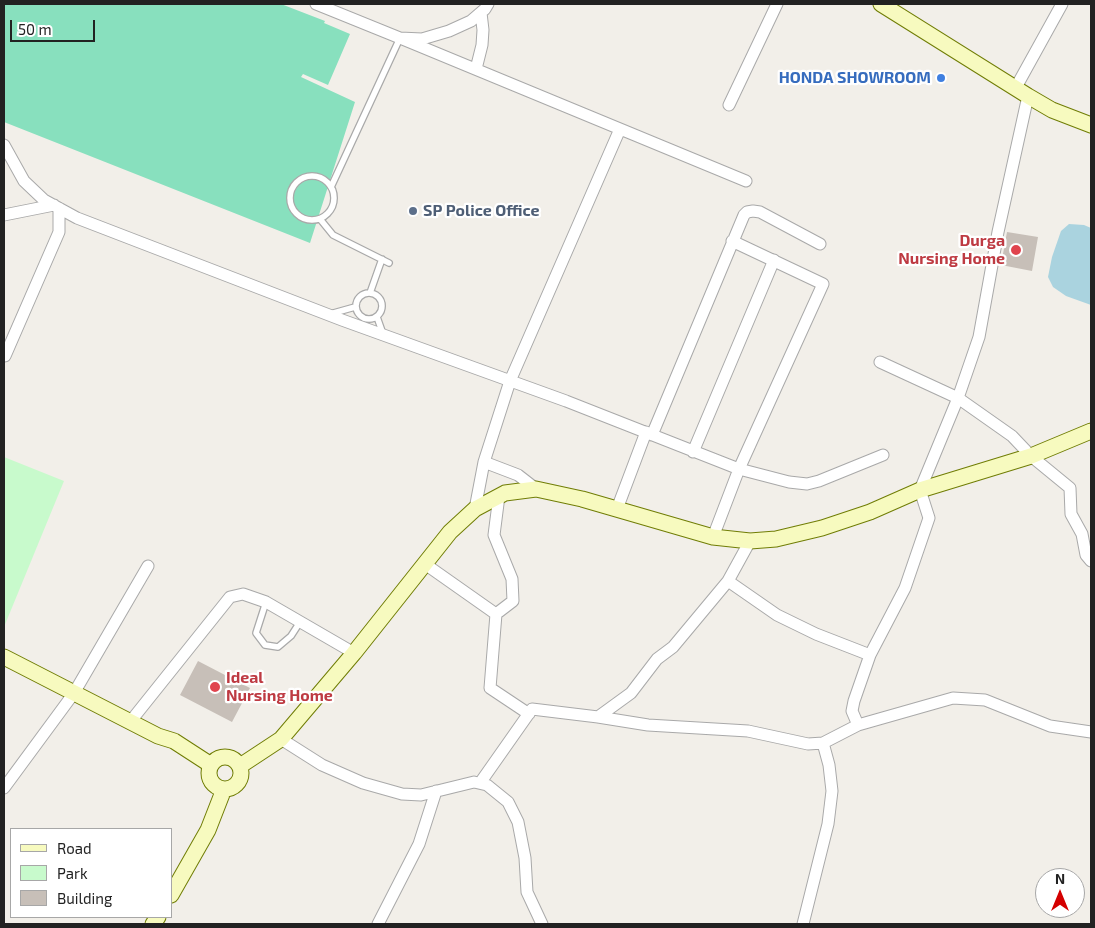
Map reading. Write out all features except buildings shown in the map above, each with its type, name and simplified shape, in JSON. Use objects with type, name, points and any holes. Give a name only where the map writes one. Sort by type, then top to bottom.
[{"type":"main road","points":[[881,4],[1022,93],[1052,110],[1091,125]]},
{"type":"main road","points":[[240,766],[281,739],[354,653],[450,532],[475,508],[505,493],[536,489],[582,499],[713,537],[750,541],[776,539],[822,528],[870,512],[920,490],[1031,456],[1091,431]]},
{"type":"main road","points":[[4,657],[158,736],[174,741],[211,765]]},
{"type":"main road","points":[[226,757],[235,760],[240,766],[241,773],[237,783],[231,788],[217,787],[212,782],[209,772],[211,765],[219,758],[226,757]]},
{"type":"main road","points":[[172,893],[208,830],[224,789]]},
{"type":"street","points":[[316,4],[746,181]]},
{"type":"street","points":[[729,105],[777,4]]},
{"type":"street","points":[[858,725],[852,711],[870,655],[905,588],[929,518],[920,490],[958,398],[979,337],[1022,93],[1062,4]]},
{"type":"street","points":[[400,38],[422,39],[449,31],[471,21],[484,8]]},
{"type":"street","points":[[476,69],[482,45],[484,8]]},
{"type":"street","points":[[475,508],[484,462],[510,381],[620,129]]},
{"type":"street","points":[[4,145],[24,181],[44,200],[92,224],[383,335],[566,401],[739,469],[789,482],[807,484],[819,482],[883,455]]},
{"type":"street","points":[[4,214],[56,207]]},
{"type":"street","points":[[5,356],[59,232],[56,207]]},
{"type":"street","points":[[617,509],[744,215],[754,210],[760,212],[820,244]]},
{"type":"street","points":[[713,537],[739,469],[823,284],[732,241]]},
{"type":"street","points":[[693,452],[774,260]]},
{"type":"street","points":[[880,362],[958,398],[1012,436],[1031,456],[1070,488],[1071,514],[1082,534],[1086,555],[1091,560]]},
{"type":"street","points":[[484,462],[518,475],[536,489]]},
{"type":"street","points":[[499,496],[494,535],[512,579],[513,601],[496,614],[490,688],[529,714]]},
{"type":"street","points":[[598,717],[631,693],[657,658],[673,647],[728,581],[750,541]]},
{"type":"street","points":[[425,564],[496,614]]},
{"type":"street","points":[[4,788],[74,693],[148,566]]},
{"type":"street","points":[[728,581],[777,615],[816,634],[870,655]]},
{"type":"street","points":[[130,722],[230,597],[243,594],[266,602],[354,653]]},
{"type":"street","points":[[480,783],[532,709],[648,725],[748,731],[808,744],[823,744],[858,725],[954,698],[985,700],[1050,726],[1091,732]]},
{"type":"street","points":[[281,739],[322,765],[363,783],[402,794],[421,795],[474,782],[487,786],[508,802],[518,822],[526,858],[527,892],[542,924]]},
{"type":"street","points":[[803,924],[828,824],[832,791],[829,765],[823,744]]},
{"type":"street","points":[[378,924],[418,844],[436,791]]},
{"type":"lane","points":[[331,187],[400,38]]},
{"type":"lane","points":[[307,177],[321,178],[331,187],[334,194],[334,202],[331,209],[320,219],[305,220],[293,210],[290,203],[291,190],[300,179],[307,177]]},
{"type":"lane","points":[[320,219],[333,235],[389,263]]},
{"type":"lane","points":[[370,293],[382,259]]},
{"type":"lane","points":[[370,293],[381,300],[382,310],[374,319],[365,319],[358,315],[355,307],[361,295],[370,293]]},
{"type":"lane","points":[[328,314],[355,307]]},
{"type":"lane","points":[[377,317],[383,335]]},
{"type":"lane","points":[[266,602],[256,633],[265,644],[278,647],[290,636],[300,622]]},
{"type":"green space","points":[[4,4],[281,4],[325,21],[324,23],[350,34],[328,85],[303,74],[301,77],[355,102],[310,243],[4,122]]},
{"type":"green space","points":[[4,457],[64,481],[4,627]]},
{"type":"water","points":[[1069,224],[1084,225],[1091,228],[1091,305],[1066,296],[1053,287],[1048,277],[1052,257],[1061,231]]},
{"type":"place","name":"HONDA SHOWROOM","points":[[941,78]]},
{"type":"place","name":"SP Police Office","points":[[413,211]]},
{"type":"place","name":"Durga Nursing Home","points":[[1016,250]]},
{"type":"place","name":"Ideal Nursing Home","points":[[215,687]]}]
